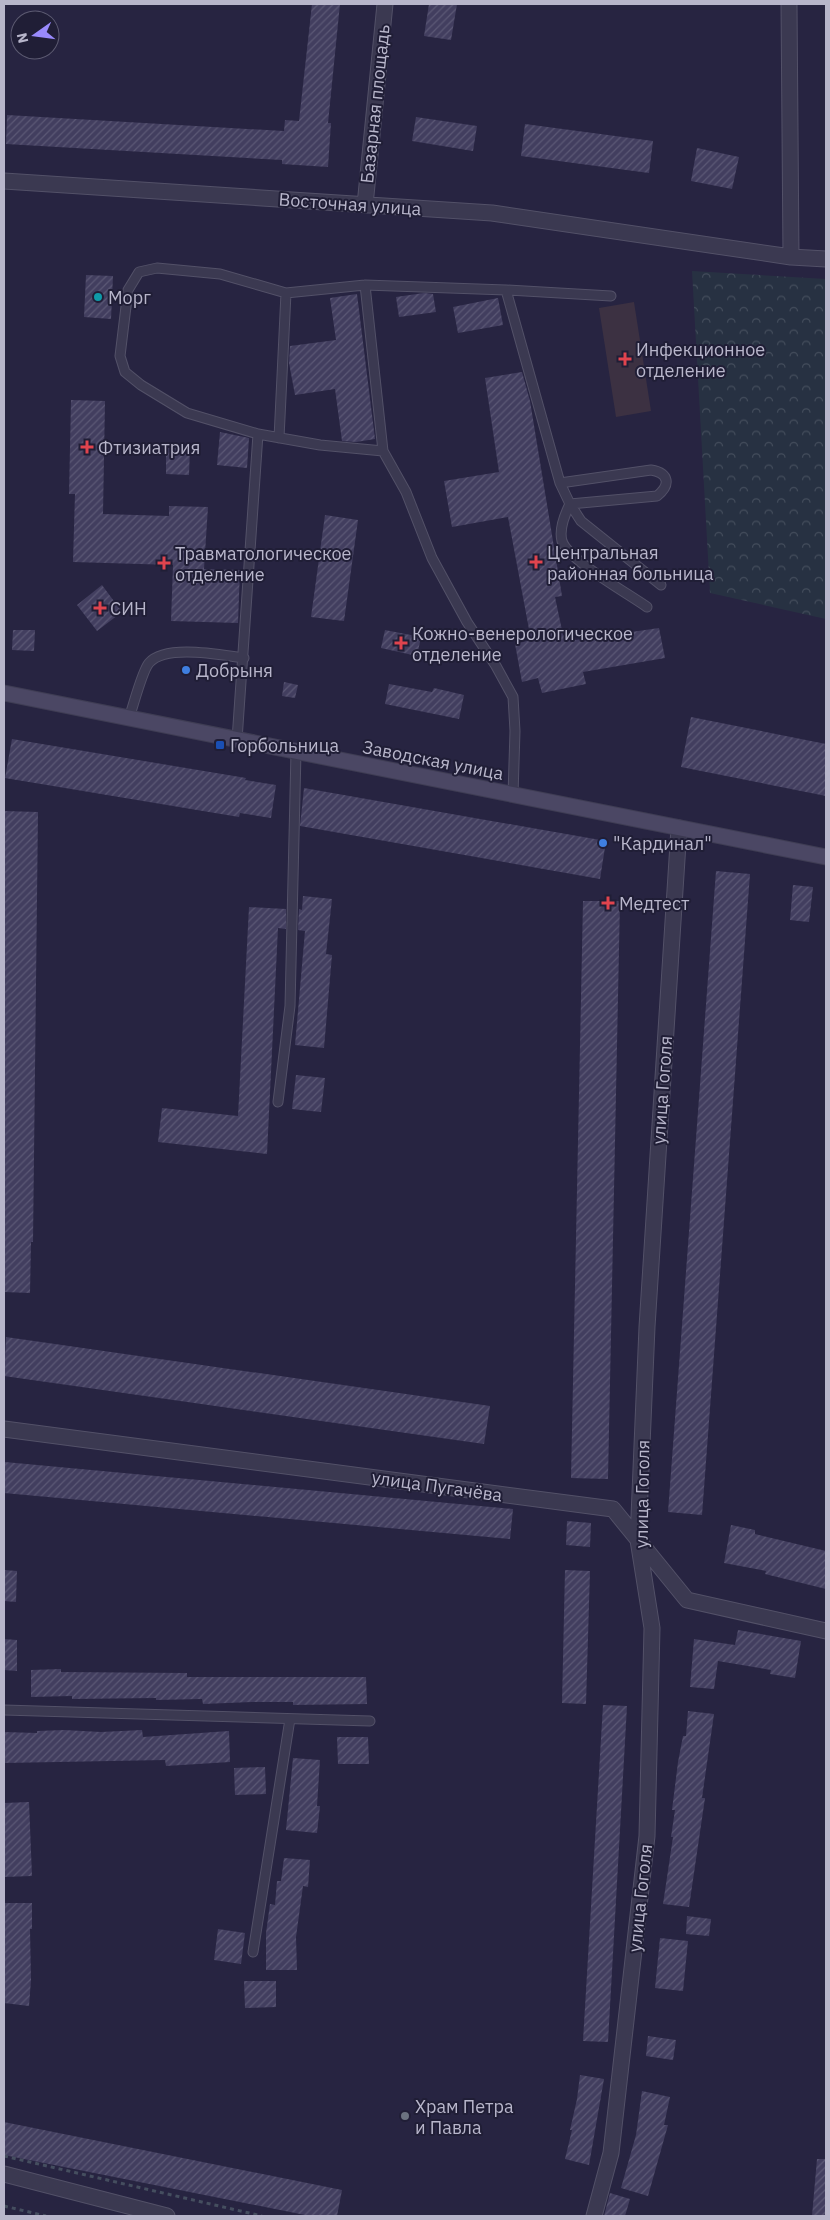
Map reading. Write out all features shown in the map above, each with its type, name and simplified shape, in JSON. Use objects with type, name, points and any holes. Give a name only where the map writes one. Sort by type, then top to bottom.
[{"type":"street","name":"Базарная площадь","points":[[365,205],[385,4]]},
{"type":"street","points":[[789,4],[791,257]]},
{"type":"street","name":"Восточная улица","points":[[4,181],[492,213],[791,257],[826,259]]},
{"type":"street","name":"Заводская улица","points":[[4,693],[826,857]]},
{"type":"street","name":"улица Гоголя","points":[[594,2216],[611,2153],[647,1836],[652,1628],[638,1540],[646,1327],[679,828]]},
{"type":"street","name":"улица Пугачёва","points":[[4,1429],[613,1509],[687,1600],[826,1631]]},
{"type":"street","points":[[4,2174],[167,2216]]},
{"type":"lane","points":[[383,451],[320,445],[258,434],[187,413],[141,385],[124,372],[120,356],[128,290],[138,272],[156,268],[220,274],[286,293],[365,284],[611,296]]},
{"type":"lane","points":[[365,284],[383,451],[406,492],[432,558],[467,622],[496,666],[513,697],[515,731],[513,795]]},
{"type":"lane","points":[[506,290],[560,483],[570,504],[581,521],[662,584]]},
{"type":"lane","points":[[279,438],[286,293]]},
{"type":"lane","points":[[237,740],[258,434]]},
{"type":"lane","points":[[560,483],[651,470],[660,472],[665,477],[666,484],[663,491],[657,496],[570,504]]},
{"type":"lane","points":[[570,504],[564,517],[562,541],[572,557],[647,607]]},
{"type":"lane","points":[[129,718],[148,664],[159,655],[200,653],[244,658]]},
{"type":"lane","points":[[278,1102],[290,1006],[296,752]]},
{"type":"lane","points":[[4,1710],[370,1721]]},
{"type":"lane","points":[[254,1952],[290,1719]]},
{"type":"path","points":[[4,2156],[262,2216]]},
{"type":"path","points":[[4,2206],[46,2216]]},
{"type":"shaded area","name":"Инфекционное отделение","points":[[634,302],[651,411],[616,417],[599,308]]},
{"type":"green space","points":[[692,271],[826,279],[826,619],[710,593]]},
{"type":"building","points":[[312,4],[340,4],[328,123],[331,123],[328,167],[282,164],[282,160],[6,144],[7,115],[284,131],[285,120],[299,121]]},
{"type":"building","points":[[429,4],[457,4],[451,40],[424,36]]},
{"type":"building","points":[[416,117],[477,126],[473,151],[412,141]]},
{"type":"building","points":[[525,124],[653,141],[649,173],[521,156]]},
{"type":"building","points":[[697,148],[739,157],[732,189],[691,181]]},
{"type":"building","name":"Морг","points":[[86,275],[113,276],[111,319],[84,317]]},
{"type":"building","points":[[424,293],[433,294],[436,312],[399,317],[396,297]]},
{"type":"building","points":[[357,294],[375,439],[356,442],[342,441],[335,389],[295,395],[289,363],[290,346],[336,340],[330,298]]},
{"type":"building","points":[[498,298],[503,325],[458,333],[453,307]]},
{"type":"building","name":"Центральная районная больница","points":[[522,372],[530,401],[562,596],[555,597],[563,635],[576,640],[659,628],[665,658],[583,672],[586,684],[542,693],[538,678],[522,682],[515,644],[531,640],[508,517],[452,527],[444,481],[499,472],[485,378]]},
{"type":"building","name":"Травматологическое отделение","points":[[71,400],[105,401],[103,514],[169,516],[169,506],[208,507],[204,569],[240,570],[238,623],[171,621],[173,565],[73,562],[75,494],[69,494]]},
{"type":"building","points":[[220,432],[249,438],[247,468],[217,465]]},
{"type":"building","points":[[166,448],[190,448],[189,475],[166,474]]},
{"type":"building","points":[[325,515],[358,520],[344,621],[311,617]]},
{"type":"building","name":"СИН","points":[[102,585],[122,612],[97,631],[77,605]]},
{"type":"building","points":[[13,630],[35,630],[34,651],[12,650]]},
{"type":"building","name":"Кожно-венерологическое отделение","points":[[385,630],[421,637],[417,656],[381,648]]},
{"type":"building","points":[[284,682],[298,685],[295,698],[282,696]]},
{"type":"building","points":[[389,684],[432,692],[434,688],[464,695],[459,719],[385,704]]},
{"type":"building","points":[[691,717],[826,744],[826,796],[681,767]]},
{"type":"building","points":[[12,739],[246,778],[245,780],[276,785],[271,818],[240,813],[239,817],[5,778]]},
{"type":"building","points":[[304,788],[606,841],[600,879],[300,826]]},
{"type":"building","points":[[4,811],[38,812],[33,1242],[31,1242],[30,1293],[4,1292]]},
{"type":"building","points":[[716,871],[750,874],[702,1515],[668,1512]]},
{"type":"building","points":[[793,885],[813,887],[809,922],[790,920]]},
{"type":"building","points":[[303,896],[332,899],[326,954],[332,955],[324,1048],[295,1045],[305,931],[298,930],[299,909],[302,910]]},
{"type":"building","points":[[583,901],[620,901],[608,1479],[571,1478]]},
{"type":"building","points":[[249,907],[286,909],[286,929],[278,928],[267,1154],[158,1142],[162,1108],[238,1116]]},
{"type":"building","points":[[296,1075],[325,1078],[321,1112],[292,1109]]},
{"type":"building","points":[[6,1337],[490,1406],[484,1444],[4,1376]]},
{"type":"building","points":[[5,1462],[513,1509],[510,1539],[4,1493]]},
{"type":"building","points":[[567,1521],[591,1523],[590,1547],[566,1545]]},
{"type":"building","points":[[731,1525],[755,1530],[755,1534],[826,1551],[826,1589],[765,1574],[766,1571],[724,1563]]},
{"type":"building","points":[[4,1570],[17,1571],[16,1602],[4,1601]]},
{"type":"building","points":[[565,1570],[590,1571],[586,1704],[562,1703]]},
{"type":"building","points":[[738,1630],[801,1641],[795,1678],[770,1674],[771,1670],[718,1661],[714,1689],[690,1687],[694,1639],[735,1645]]},
{"type":"building","points":[[4,1639],[17,1640],[17,1671],[4,1670]]},
{"type":"building","points":[[61,1669],[61,1672],[187,1673],[187,1677],[366,1677],[367,1704],[293,1705],[293,1702],[252,1702],[203,1704],[202,1699],[156,1700],[156,1698],[72,1699],[72,1696],[31,1697],[31,1670]]},
{"type":"building","points":[[603,1705],[627,1706],[608,2042],[583,2041]]},
{"type":"building","points":[[688,1711],[714,1714],[702,1798],[705,1798],[689,1907],[663,1904],[673,1837],[671,1837],[675,1810],[672,1810],[678,1762],[683,1736],[686,1736]]},
{"type":"building","points":[[142,1730],[143,1737],[229,1731],[230,1762],[166,1766],[165,1760],[4,1763],[4,1732],[37,1733],[37,1731],[101,1732]]},
{"type":"building","points":[[337,1737],[368,1737],[369,1764],[338,1764]]},
{"type":"building","points":[[293,1758],[320,1760],[317,1806],[320,1806],[317,1833],[286,1830]]},
{"type":"building","points":[[265,1767],[266,1794],[235,1795],[234,1768]]},
{"type":"building","points":[[29,1802],[32,1876],[4,1877],[4,1803]]},
{"type":"building","points":[[284,1858],[310,1860],[308,1887],[303,1886],[296,1937],[297,1970],[266,1970],[266,1933],[270,1904],[275,1905],[277,1881],[281,1881]]},
{"type":"building","points":[[4,1903],[32,1903],[29,2006],[4,2003]]},
{"type":"building","points":[[687,1916],[711,1919],[709,1936],[686,1934]]},
{"type":"building","points":[[218,1929],[245,1933],[241,1964],[214,1960]]},
{"type":"building","points":[[660,1938],[688,1941],[683,1991],[655,1988]]},
{"type":"building","points":[[244,1981],[276,1981],[276,2007],[245,2008]]},
{"type":"building","points":[[648,2036],[676,2040],[673,2060],[646,2056]]},
{"type":"building","points":[[580,2075],[604,2079],[589,2165],[565,2159],[572,2130],[570,2130]]},
{"type":"building","points":[[642,2091],[670,2097],[664,2125],[668,2125],[648,2196],[621,2188],[636,2135]]},
{"type":"building","points":[[4,2122],[342,2190],[337,2216],[310,2216],[4,2155]]},
{"type":"building","points":[[817,2159],[826,2159],[826,2216],[812,2216]]},
{"type":"building","points":[[610,2193],[630,2199],[625,2216],[604,2216]]},
{"type":"place","name":"Морг","points":[[98,297]]},
{"type":"place","name":"Инфекционное отделение","points":[[625,359]]},
{"type":"place","name":"Фтизиатрия","points":[[87,447]]},
{"type":"place","name":"Центральная районная больница","points":[[536,562]]},
{"type":"place","name":"Травматологическое отделение","points":[[164,563]]},
{"type":"place","name":"СИН","points":[[100,608]]},
{"type":"place","name":"Кожно-венерологическое отделение","points":[[401,643]]},
{"type":"place","name":"Добрыня","points":[[186,670]]},
{"type":"place","name":"Горбольница","points":[[220,745]]},
{"type":"place","name":"\"Кардинал\"","points":[[603,843]]},
{"type":"place","name":"Медтест","points":[[608,903]]},
{"type":"place","name":"Храм Петра и Павла","points":[[405,2116]]}]
